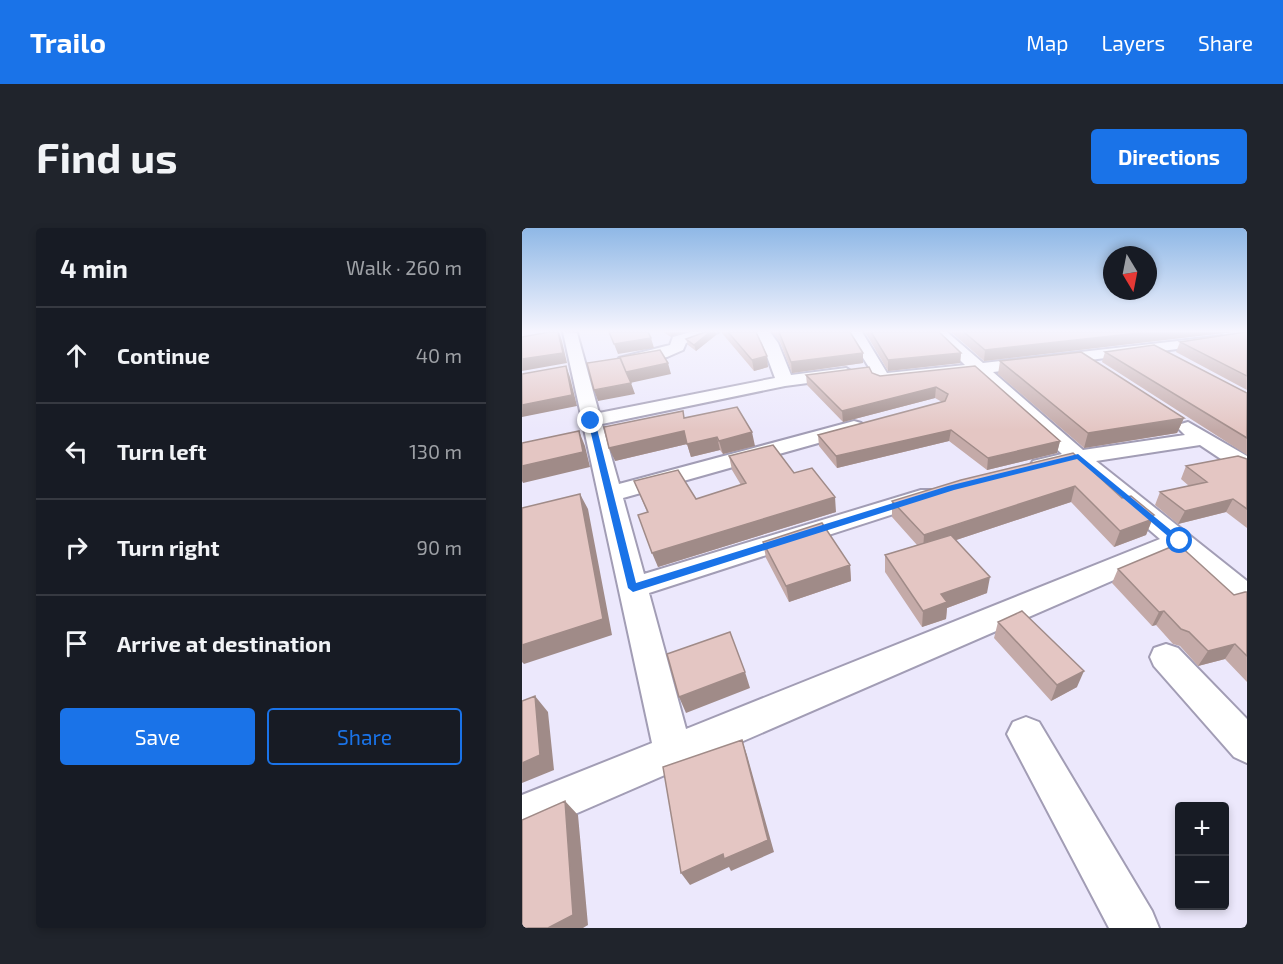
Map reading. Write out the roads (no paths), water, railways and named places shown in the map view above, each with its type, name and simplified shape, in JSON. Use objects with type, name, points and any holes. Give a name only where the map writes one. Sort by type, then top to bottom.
[{"type":"street","points":[[602,365],[589,367],[591,421],[673,751]]},
{"type":"street","points":[[779,365],[785,381]]},
{"type":"street","points":[[872,365],[881,381]]},
{"type":"street","points":[[976,365],[1078,457],[1247,597]]},
{"type":"street","points":[[591,421],[785,381],[881,381],[1020,365]]},
{"type":"street","points":[[1091,365],[1109,376]]},
{"type":"street","points":[[1176,420],[1247,466]]},
{"type":"street","points":[[610,494],[872,422]]},
{"type":"street","points":[[1021,471],[1078,457],[1204,438]]},
{"type":"street","points":[[633,588],[951,488]]},
{"type":"street","points":[[522,816],[1180,541]]},
{"type":"street","points":[[1166,657],[1247,744]]},
{"type":"street","points":[[1026,734],[1135,928]]}]
